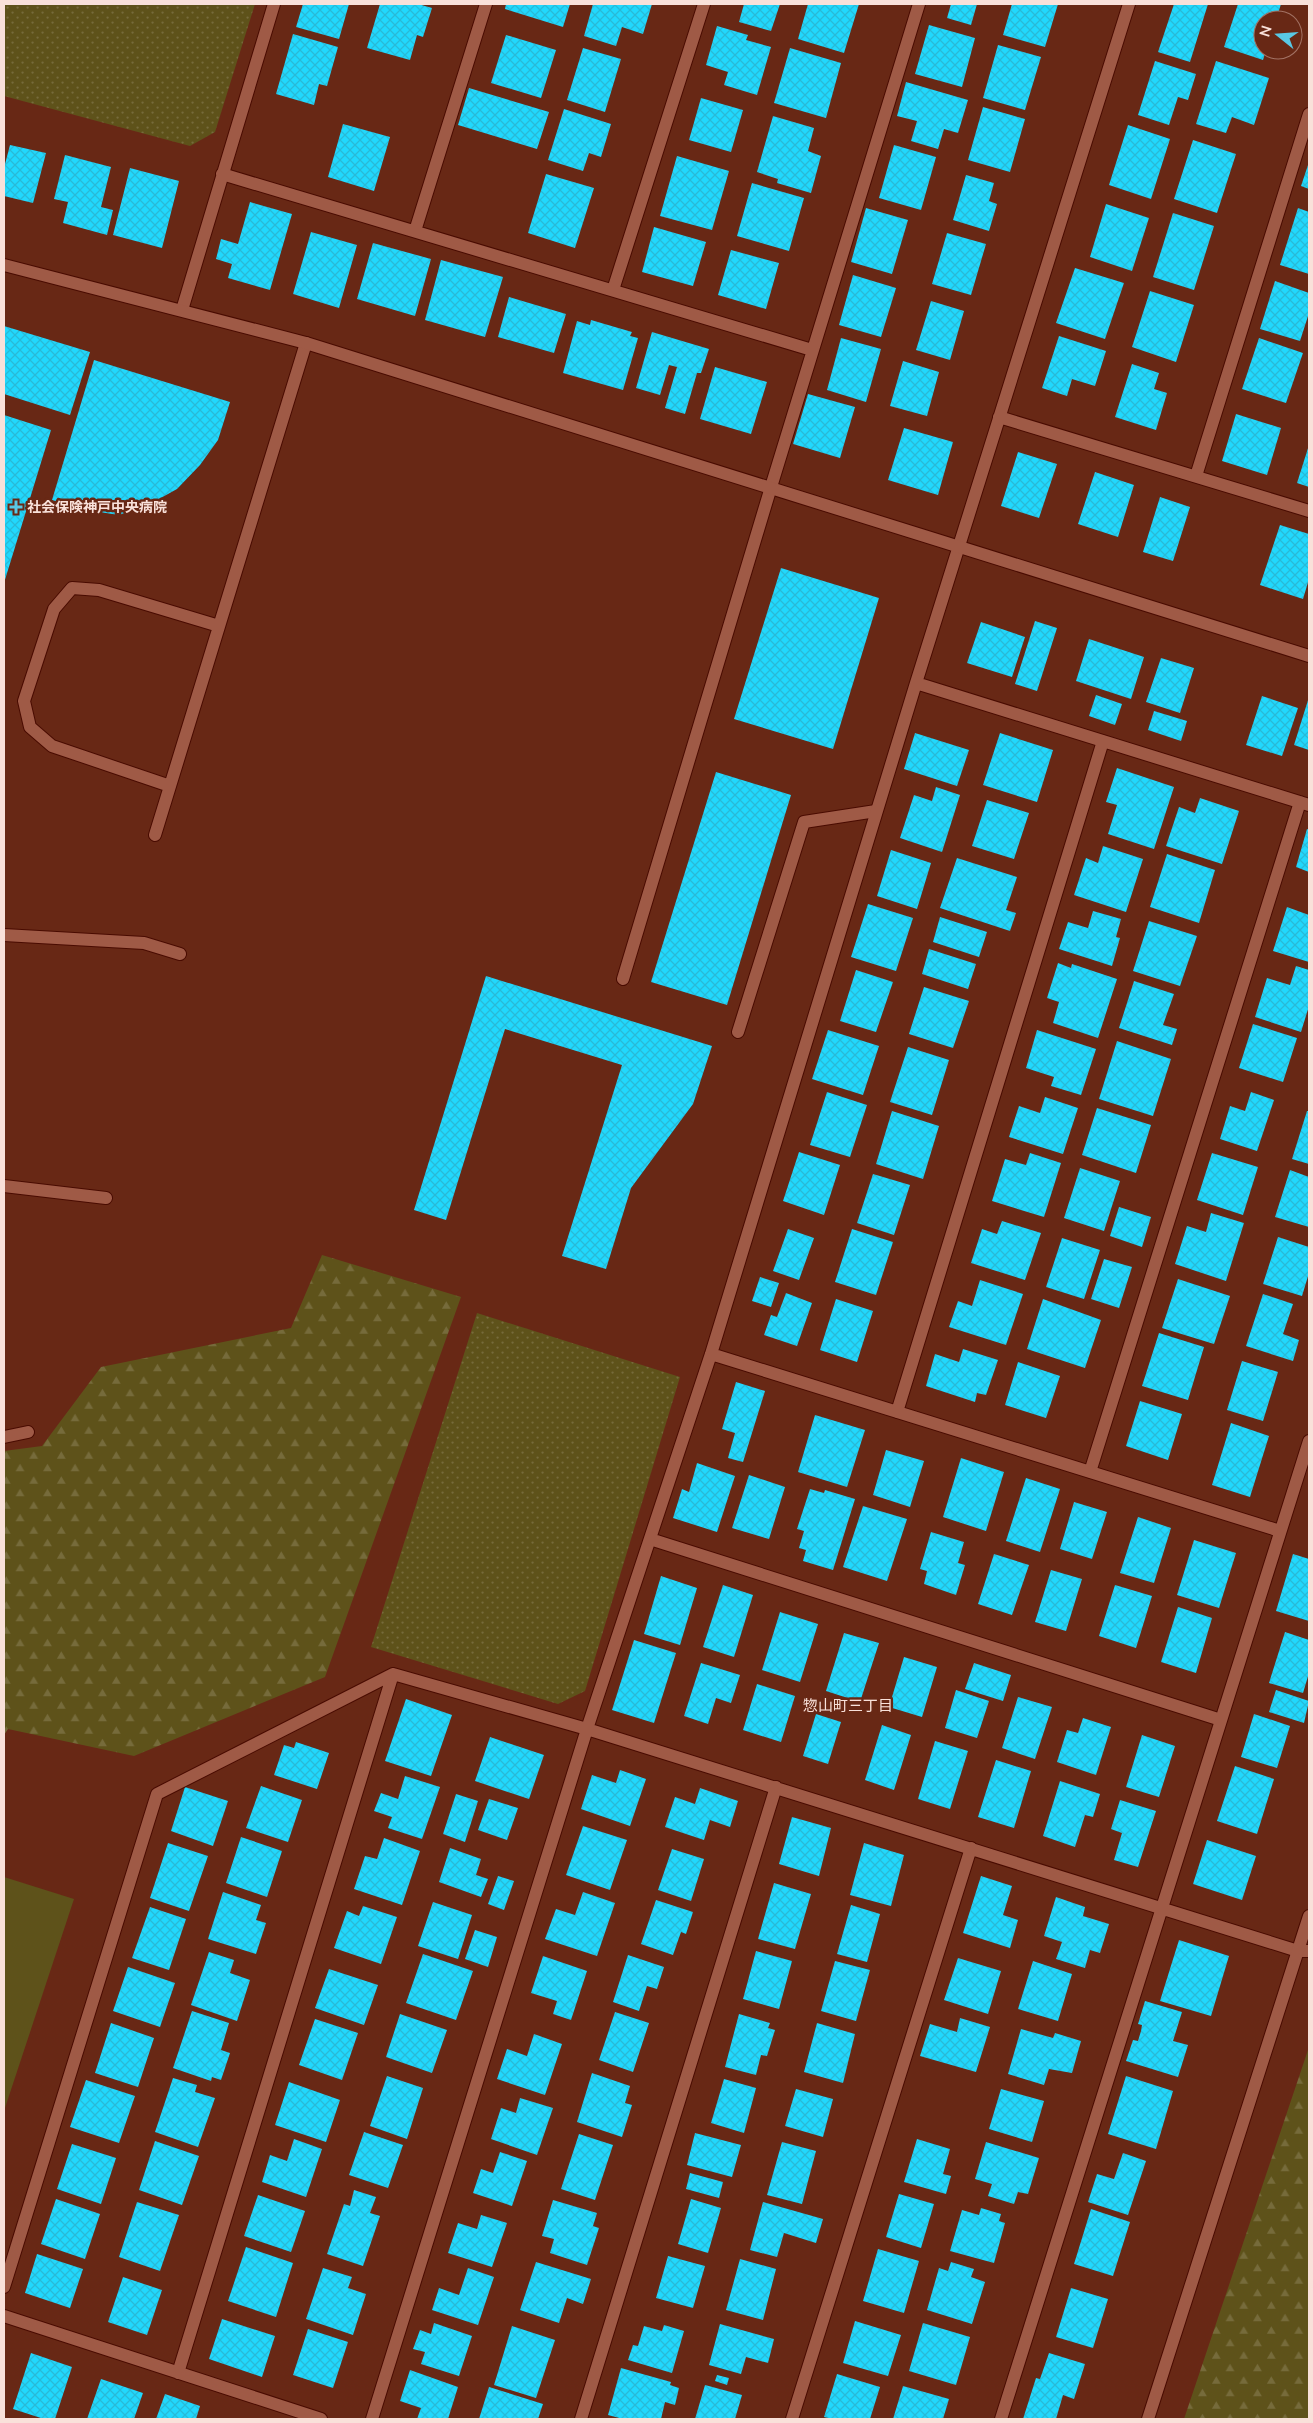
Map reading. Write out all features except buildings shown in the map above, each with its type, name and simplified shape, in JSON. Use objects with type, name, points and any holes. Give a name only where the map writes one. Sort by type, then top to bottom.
[{"type":"street","points":[[182,310],[274,4]]},
{"type":"street","points":[[415,231],[486,4]]},
{"type":"street","points":[[613,290],[704,4]]},
{"type":"street","points":[[623,979],[812,350],[919,4]]},
{"type":"street","points":[[372,2419],[587,1729],[711,1354],[876,811],[1129,4]]},
{"type":"street","points":[[1196,476],[1309,114]]},
{"type":"street","points":[[222,174],[812,350]]},
{"type":"street","points":[[4,265],[306,343],[1309,656]]},
{"type":"street","points":[[155,835],[306,343]]},
{"type":"street","points":[[1000,417],[1309,511]]},
{"type":"street","points":[[170,786],[52,746],[30,727],[24,701],[54,608],[72,588],[99,590],[219,626]]},
{"type":"street","points":[[916,683],[1305,803],[1090,1472]]},
{"type":"street","points":[[897,1412],[1103,740]]},
{"type":"street","points":[[738,1032],[804,822],[876,811]]},
{"type":"street","points":[[4,935],[144,943],[180,954]]},
{"type":"street","points":[[4,1186],[106,1198]]},
{"type":"street","points":[[711,1354],[1280,1531]]},
{"type":"street","points":[[4,1437],[28,1432]]},
{"type":"street","points":[[1002,2419],[1309,1441]]},
{"type":"street","points":[[650,1539],[1221,1720]]},
{"type":"street","points":[[178,2373],[393,1674]]},
{"type":"street","points":[[4,2287],[157,1794],[393,1674],[587,1729],[1304,1951]]},
{"type":"street","points":[[581,2419],[776,1787]]},
{"type":"street","points":[[792,2419],[972,1848]]},
{"type":"street","points":[[1148,2419],[1304,1951],[1309,1916]]},
{"type":"street","points":[[4,2316],[321,2419]]},
{"type":"green space","points":[[4,4],[255,4],[215,132],[190,146],[4,96]]},
{"type":"green space","points":[[322,1255],[461,1297],[325,1677],[134,1756],[8,1729],[4,1735],[4,1451],[42,1446],[101,1367],[291,1328]]},
{"type":"green space","points":[[477,1313],[680,1377],[585,1691],[558,1704],[371,1647]]},
{"type":"green space","points":[[4,1877],[74,1899],[4,2111]]},
{"type":"green space","points":[[1309,2047],[1309,2419],[1184,2419]]},
{"type":"place","name":"社会保険神戸中央病院","points":[[16,507]]},
{"type":"district","name":"惣山町三丁目","points":[[848,1706]]}]
